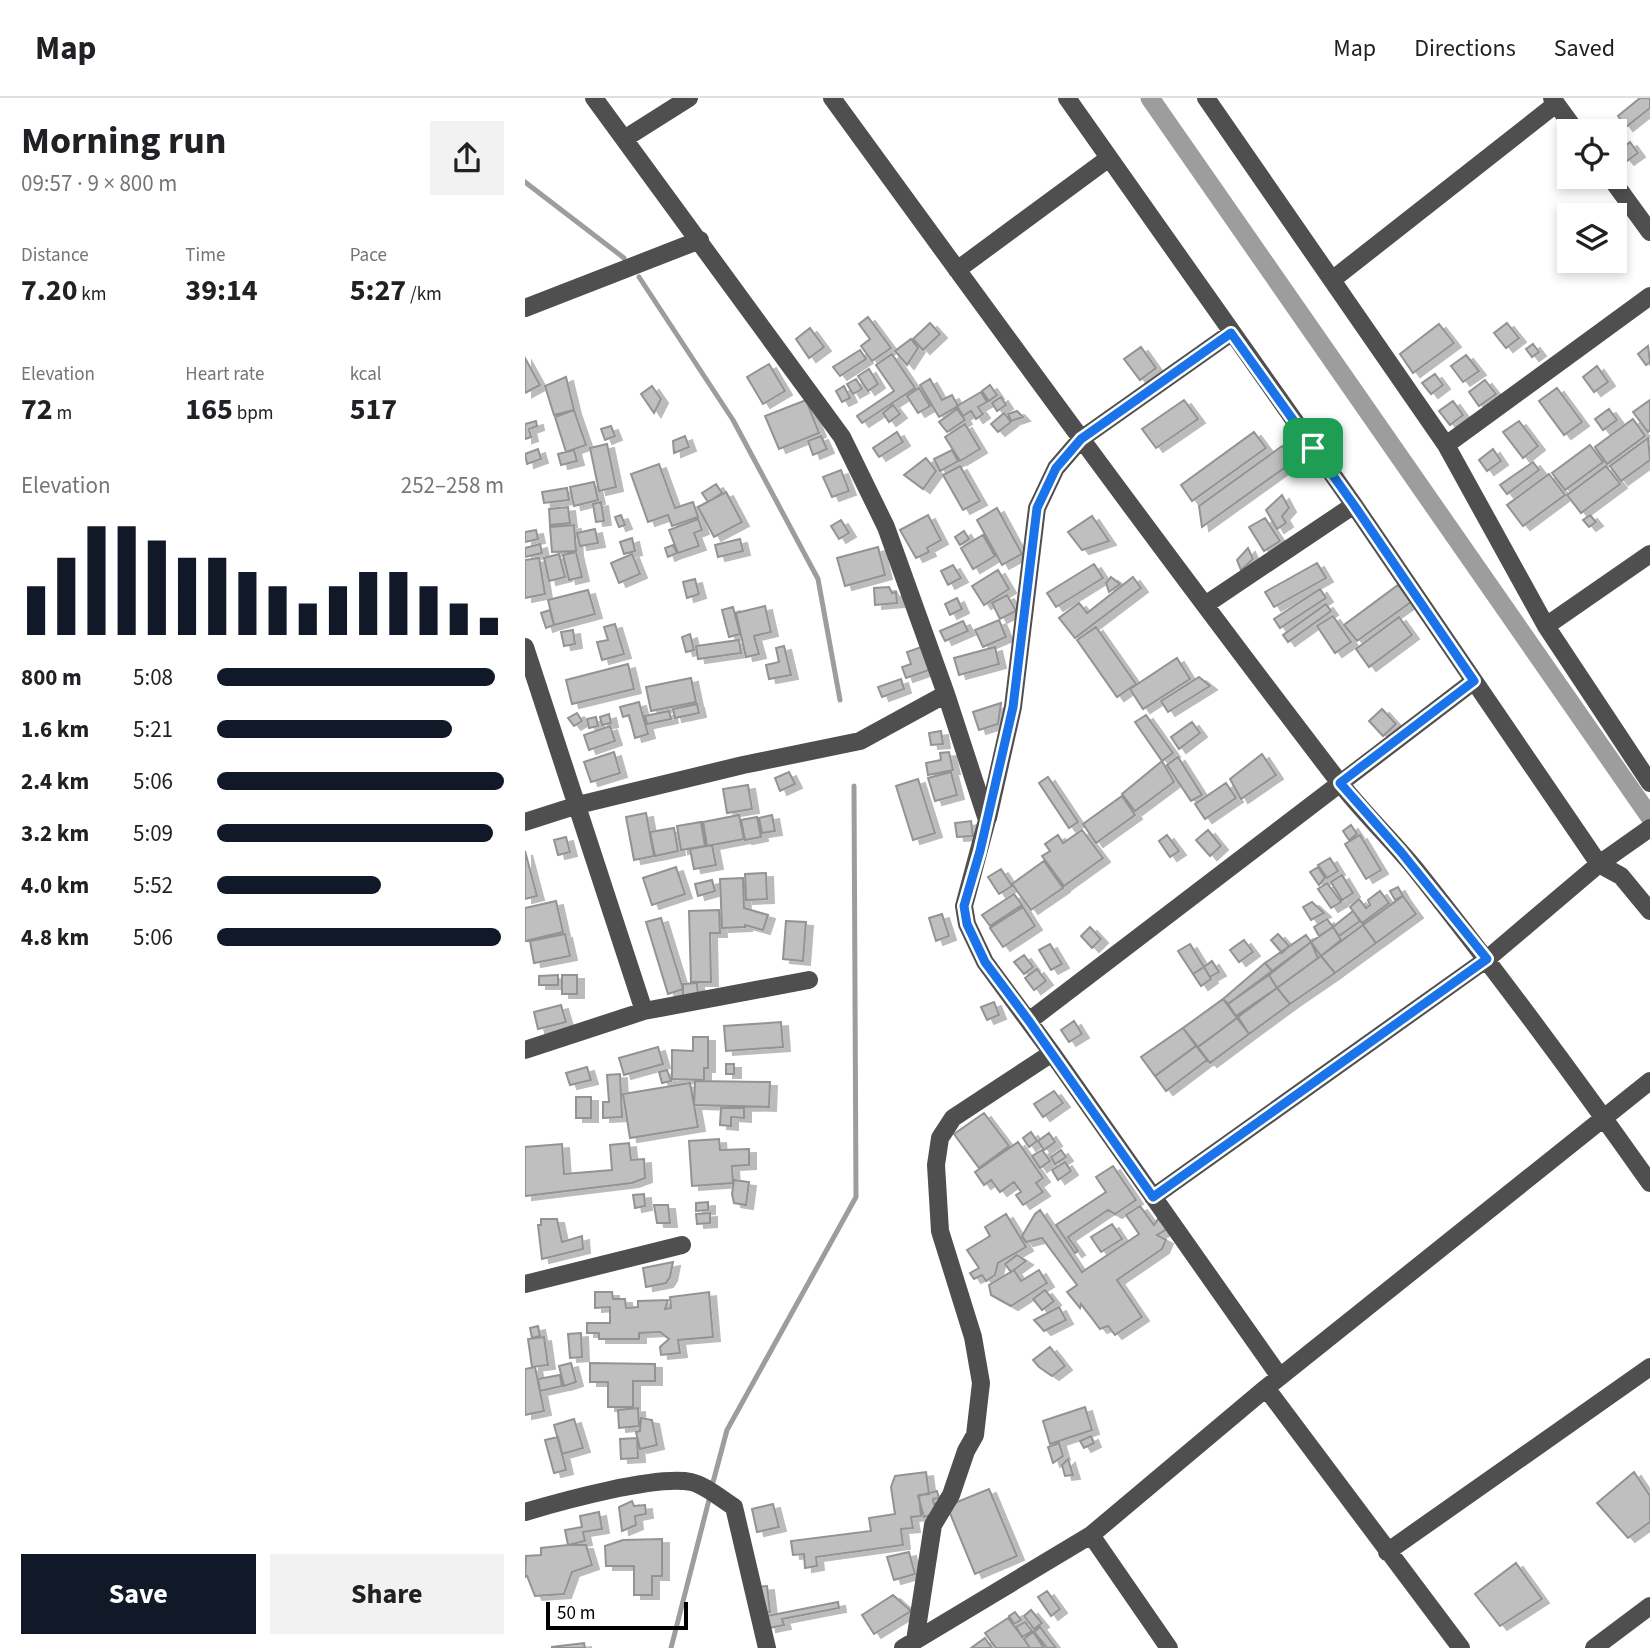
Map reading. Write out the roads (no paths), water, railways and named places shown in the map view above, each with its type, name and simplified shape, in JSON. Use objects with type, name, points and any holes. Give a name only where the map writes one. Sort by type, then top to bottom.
[{"type":"street","points":[[594,98],[842,437],[886,527],[946,694],[987,820]]},
{"type":"street","points":[[624,139],[689,98]]},
{"type":"street","points":[[832,98],[1205,605],[1340,783],[1401,852],[1487,959],[1650,1183]]},
{"type":"street","points":[[1067,98],[1354,505],[1599,864],[1621,876],[1650,911]]},
{"type":"street","points":[[1206,98],[1446,445],[1546,626],[1650,783]]},
{"type":"street","points":[[1332,280],[1554,101],[1567,119]]},
{"type":"street","points":[[957,270],[1109,158]]},
{"type":"street","points":[[1619,189],[1650,232]]},
{"type":"street","points":[[525,308],[700,240]]},
{"type":"street","points":[[1446,445],[1650,296]]},
{"type":"street","points":[[1231,333],[1081,439],[1056,468],[1037,508],[1013,707],[964,906],[967,924],[985,962],[1153,1197],[1387,1552],[1461,1648]]},
{"type":"street","points":[[1205,605],[1354,505]]},
{"type":"street","points":[[1546,626],[1650,554]]},
{"type":"street","points":[[525,647],[645,1011]]},
{"type":"street","points":[[1029,1021],[1474,681]]},
{"type":"street","points":[[525,822],[743,765],[860,741],[946,694]]},
{"type":"street","points":[[1153,1197],[1487,959],[1599,864],[1650,828]]},
{"type":"street","points":[[525,1050],[645,1011],[809,980]]},
{"type":"street","points":[[909,1644],[933,1525],[951,1495],[966,1451],[975,1435],[981,1383],[973,1337],[940,1231],[936,1165],[940,1138],[953,1118],[1052,1053]]},
{"type":"street","points":[[909,1644],[1091,1535],[1273,1382],[1650,1081]]},
{"type":"street","points":[[525,1284],[682,1245]]},
{"type":"street","points":[[1387,1552],[1650,1367]]},
{"type":"street","points":[[525,1512],[555,1503],[639,1486],[675,1481],[694,1482],[734,1507],[767,1648]]},
{"type":"street","points":[[1091,1535],[1168,1648]]},
{"type":"street","points":[[1594,1648],[1650,1606]]},
{"type":"waterway","points":[[1150,98],[1650,817]]},
{"type":"waterway","points":[[525,182],[624,258]]},
{"type":"waterway","points":[[639,277],[733,420],[818,579],[840,700]]},
{"type":"waterway","points":[[712,1486],[727,1430],[856,1197],[854,786]]},
{"type":"waterway","points":[[671,1648],[710,1496]]}]
